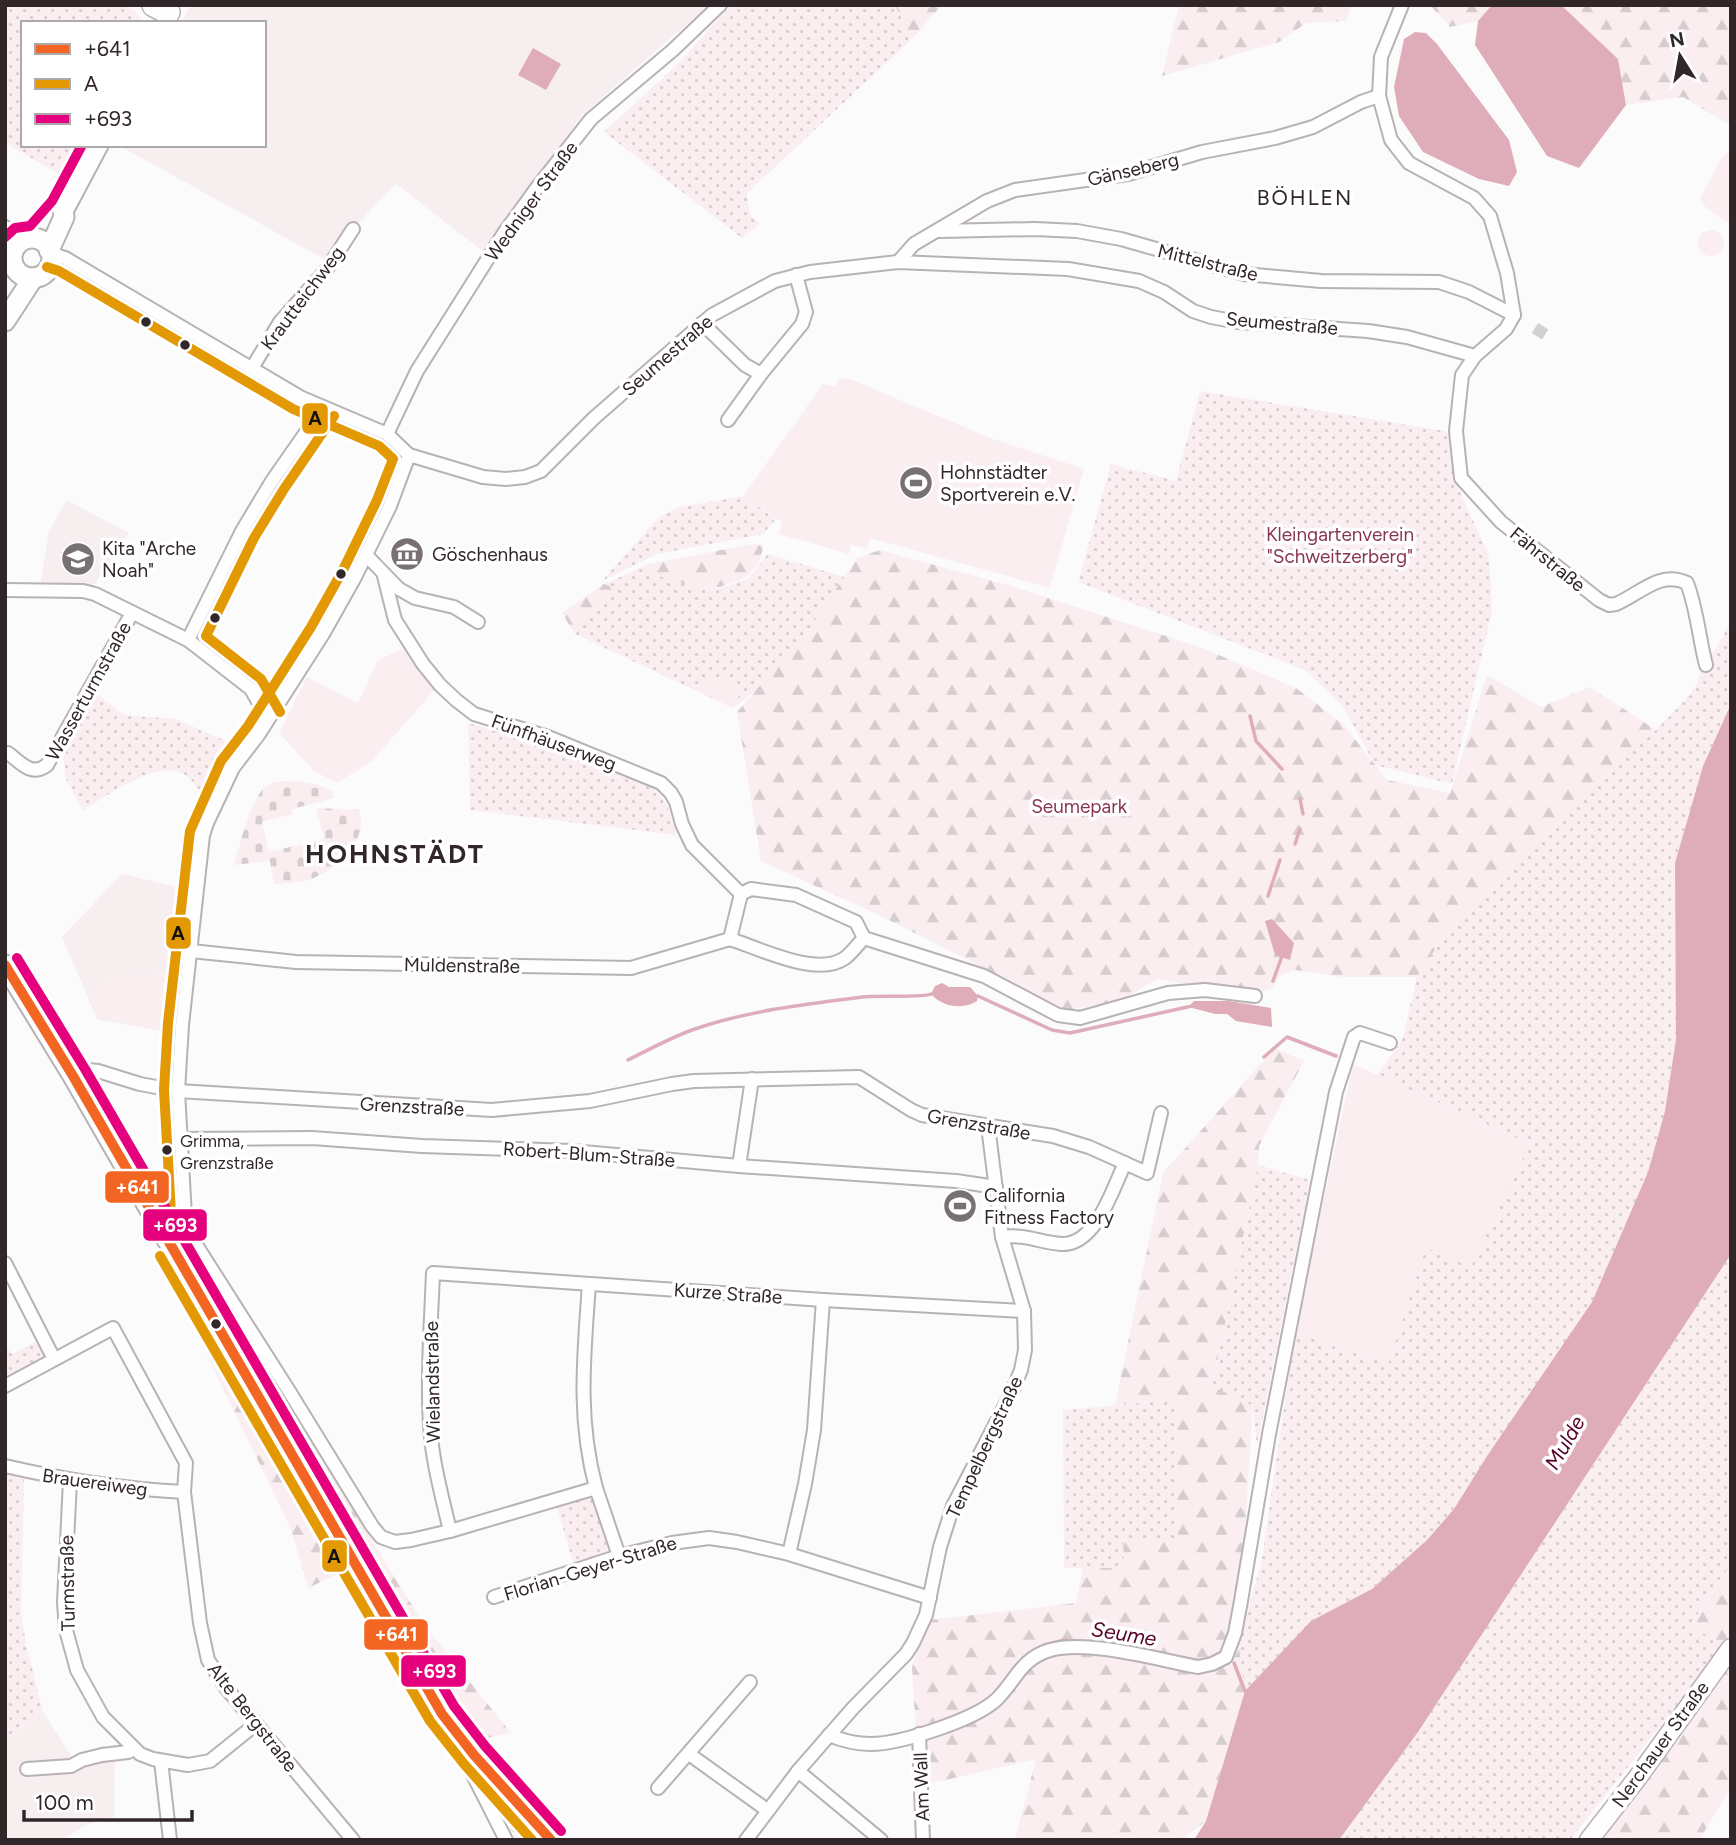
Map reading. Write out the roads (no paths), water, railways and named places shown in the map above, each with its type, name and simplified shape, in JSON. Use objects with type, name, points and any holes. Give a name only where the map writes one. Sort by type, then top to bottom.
[{"type":"main road","points":[[25,275],[12,261],[64,217],[63,211],[97,147]]},
{"type":"main road","points":[[25,275],[47,270],[30,245]]},
{"type":"main road","points":[[8,316],[25,275]]},
{"type":"main road","points":[[7,972],[73,1076],[442,1714],[474,1755],[551,1840]]},
{"type":"main road","name":"Nerchauer Straße","points":[[1589,1840],[1731,1648]]},
{"type":"street","name":"Wedniger Straße","points":[[387,434],[417,371],[504,233],[536,188],[591,119],[673,50],[720,5]]},
{"type":"street","points":[[1402,5],[1381,57],[1379,96],[1391,140],[1409,163],[1474,198],[1490,216],[1507,273],[1514,315],[1506,329],[1475,356]]},
{"type":"street","name":"Gänseberg","points":[[898,262],[914,244],[988,201],[1015,190],[1128,174],[1202,152],[1275,138],[1313,127],[1361,102],[1379,96]]},
{"type":"street","name":"Seumestraße","points":[[5,227],[30,245],[65,258],[323,408],[387,434],[409,454],[483,477],[506,479],[534,475],[541,471],[594,418],[702,323],[757,290],[796,275],[898,262],[1042,267],[1119,277],[1152,286],[1193,311],[1211,317],[1238,322],[1368,331],[1407,337],[1475,356]]},
{"type":"street","name":"Krautteichweg","points":[[252,368],[281,323],[327,269],[353,229]]},
{"type":"street","name":"Mittelstraße","points":[[940,231],[1035,229],[1077,232],[1121,239],[1244,274],[1321,281],[1439,282],[1469,292],[1514,315]]},
{"type":"street","points":[[727,420],[802,324],[806,312],[796,275]]},
{"type":"street","points":[[702,323],[745,365],[761,374]]},
{"type":"street","name":"Fährstraße","points":[[1475,356],[1462,374],[1459,394],[1456,431],[1461,478],[1501,522],[1599,600],[1616,604],[1661,580],[1670,578],[1687,583],[1706,665]]},
{"type":"street","points":[[188,640],[252,514],[323,408]]},
{"type":"street","points":[[172,1249],[181,1244],[186,1234],[178,1091],[182,1025],[207,822],[233,768],[323,634],[390,506],[409,454]]},
{"type":"street","name":"Fünfhäuserweg","points":[[366,555],[399,589],[415,598],[454,607],[478,622]]},
{"type":"street","name":"Fünfhäuserweg","points":[[384,576],[395,620],[423,664],[456,700],[474,714],[548,737],[661,783],[671,793],[692,845],[741,894]]},
{"type":"street","name":"Wasserturmstraße","points":[[5,590],[95,594],[188,640],[251,689],[268,719]]},
{"type":"street","name":"Wasserturmstraße","points":[[8,753],[33,771],[40,771],[47,765],[132,613]]},
{"type":"street","points":[[864,938],[844,959],[825,965],[808,965],[730,939],[741,894],[751,890],[796,895],[856,922],[864,938],[984,976],[1058,1015],[1080,1018],[1168,993],[1205,990],[1255,996]]},
{"type":"street","name":"Muldenstraße","points":[[191,951],[296,962],[631,968],[730,939]]},
{"type":"street","points":[[829,1735],[848,1743],[900,1741],[986,1709],[998,1698],[1020,1667],[1049,1650],[1072,1647],[1108,1650],[1198,1667],[1226,1657],[1241,1601],[1269,1434],[1336,1092],[1354,1037],[1360,1033],[1367,1034],[1390,1044]]},
{"type":"street","name":"Grenzstraße","points":[[73,1076],[88,1070],[98,1070],[140,1084],[178,1091],[492,1110],[590,1101],[672,1084],[859,1077],[922,1115],[1053,1136],[1089,1147],[1147,1173],[1161,1113]]},
{"type":"street","points":[[738,1166],[752,1079]]},
{"type":"street","name":"Tempelbergstraße","points":[[746,1840],[767,1810],[829,1735],[906,1654],[919,1632],[953,1506],[1012,1392],[1020,1370],[1025,1350],[1024,1311],[1002,1237],[988,1126]]},
{"type":"street","name":"Robert-Blum-Straße","points":[[181,1139],[312,1138],[422,1146],[572,1151],[956,1181],[996,1187]]},
{"type":"street","points":[[1002,1237],[1020,1235],[1062,1244],[1080,1237],[1094,1228],[1125,1163]]},
{"type":"street","points":[[186,1234],[381,1537],[395,1542],[411,1541],[596,1488]]},
{"type":"street","points":[[5,1263],[54,1359],[5,1386]]},
{"type":"street","name":"Wielandstraße","points":[[433,1273],[429,1357],[430,1425],[450,1531]]},
{"type":"street","name":"Kurze Straße","points":[[433,1273],[1024,1311]]},
{"type":"street","points":[[589,1284],[582,1394],[588,1457],[619,1556]]},
{"type":"street","points":[[789,1554],[806,1484],[814,1430],[823,1300]]},
{"type":"street","name":"Alte Bergstraße","points":[[54,1359],[113,1328],[186,1463],[184,1493],[201,1632],[208,1660],[215,1674],[353,1840]]},
{"type":"street","name":"Brauereiweg","points":[[5,1466],[70,1481],[184,1493]]},
{"type":"street","name":"Turmstraße","points":[[70,1481],[64,1602],[68,1642],[77,1670],[103,1717],[141,1754],[161,1761],[188,1765],[210,1761],[256,1724]]},
{"type":"street","name":"Florian-Geyer-Straße","points":[[494,1597],[619,1556],[697,1538],[737,1542],[789,1554],[930,1598]]},
{"type":"street","points":[[658,1788],[750,1682]]},
{"type":"street","name":"Am Wall","points":[[919,1734],[923,1840]]},
{"type":"street","points":[[27,1769],[71,1766],[82,1760],[133,1749]]},
{"type":"street","points":[[689,1754],[767,1810]]},
{"type":"street","points":[[474,1755],[472,1773],[506,1840]]},
{"type":"street","points":[[161,1761],[170,1840]]},
{"type":"street","points":[[799,1771],[881,1840]]},
{"type":"water","points":[[1492,5],[1561,5],[1618,59],[1626,105],[1579,168],[1547,156],[1475,45],[1478,21]]},
{"type":"water","points":[[1415,32],[1426,33],[1437,44],[1509,140],[1517,172],[1509,186],[1479,179],[1423,152],[1399,116],[1394,87],[1404,39]]},
{"type":"water","points":[[533,48],[561,64],[546,90],[518,75]]},
{"type":"water","name":"Mulde","points":[[1731,704],[1731,1254],[1418,1732],[1339,1840],[1194,1840],[1206,1821],[1245,1691],[1311,1621],[1372,1589],[1427,1540],[1454,1509],[1592,1302],[1648,1172],[1665,1111],[1676,1039],[1675,863],[1703,766]]},
{"type":"water","points":[[1272,919],[1294,943],[1290,960],[1275,955],[1265,921]]},
{"type":"water","points":[[942,983],[949,987],[970,987],[978,996],[977,1001],[965,1006],[941,1002],[931,994],[935,986]]},
{"type":"water","points":[[1194,1001],[1229,1001],[1271,1008],[1272,1027],[1236,1021],[1227,1014],[1192,1008]]},
{"type":"waterway","points":[[1250,716],[1256,741],[1282,769]]},
{"type":"waterway","points":[[1300,799],[1303,814]]},
{"type":"waterway","points":[[1295,844],[1300,829]]},
{"type":"waterway","points":[[1268,896],[1280,860]]},
{"type":"waterway","points":[[1273,981],[1281,953]]},
{"type":"waterway","points":[[628,1060],[692,1030],[754,1013],[862,997],[931,994]]},
{"type":"waterway","points":[[978,996],[1052,1030],[1070,1033],[1192,1006]]},
{"type":"waterway","points":[[1264,1057],[1287,1037],[1336,1056]]},
{"type":"waterway","name":"Seume","points":[[1044,1645],[1065,1640],[1072,1642]]},
{"type":"waterway","name":"Seume","points":[[1177,1657],[1201,1661]]},
{"type":"waterway","name":"Seume","points":[[1234,1663],[1245,1691]]},
{"type":"tunnel","points":[[1535,328],[1546,335]]},
{"type":"place","name":"Hohnstädter Sportverein e.V.","points":[[916,483]]},
{"type":"place","name":"Göschenhaus","points":[[407,554]]},
{"type":"place","name":"Kita \"Arche Noah\"","points":[[78,559]]},
{"type":"place","name":"Grimma, Grenzstraße","points":[[167,1150]]},
{"type":"place","name":"California Fitness Factory","points":[[960,1206]]},
{"type":"district","name":"BÖHLEN","points":[[1305,198]]},
{"type":"district","name":"HOHNSTÄDT","points":[[395,854]]},
{"type":"park label","name":"Kleingartenverein \"Schweitzerberg\"","points":[[1340,545]]},
{"type":"park label","name":"Seumepark","points":[[1079,806]]}]
